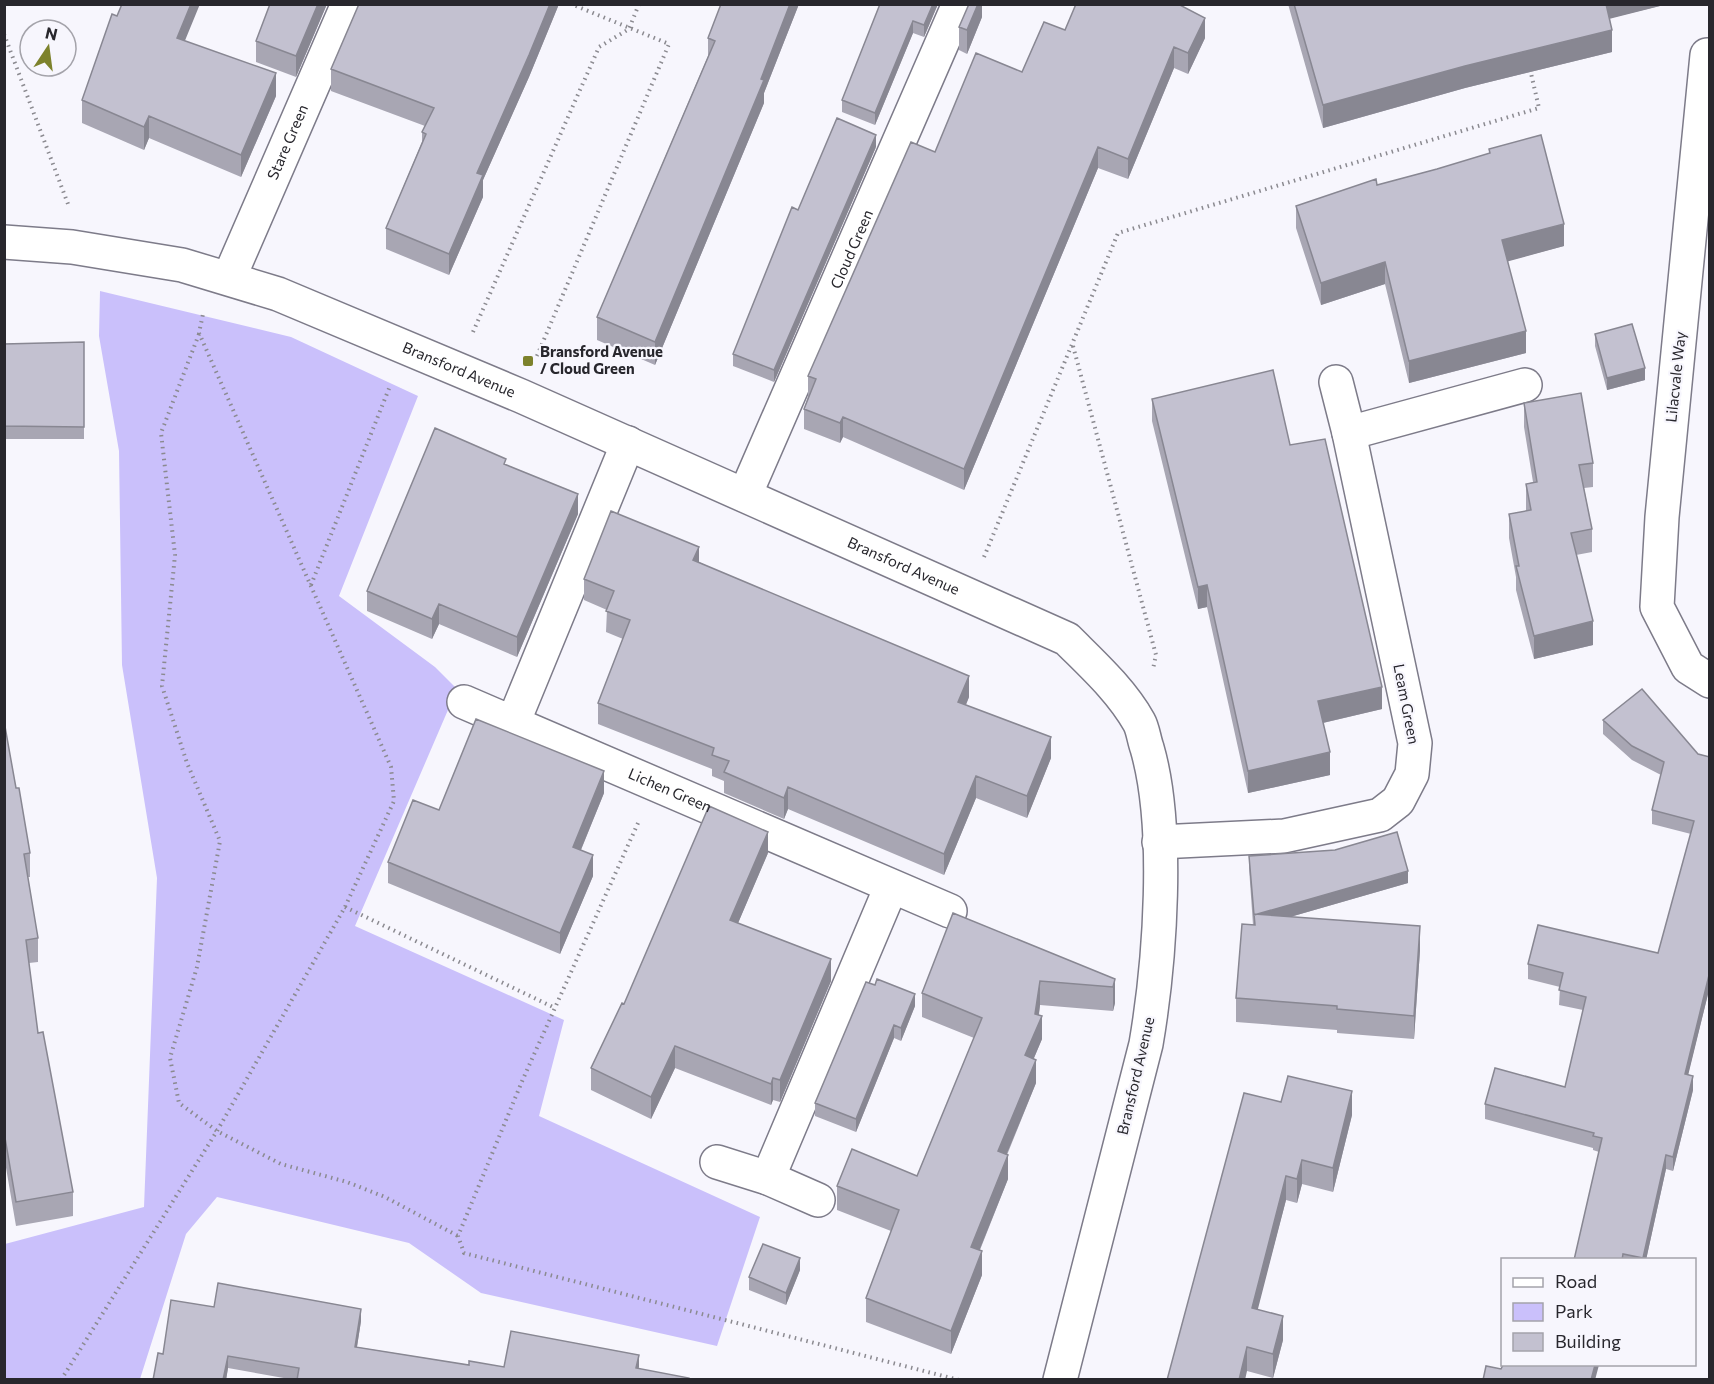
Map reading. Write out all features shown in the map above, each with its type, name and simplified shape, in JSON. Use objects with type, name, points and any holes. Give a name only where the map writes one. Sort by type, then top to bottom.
[{"type":"street","name":"Stare Green","points":[[220,275],[348,4]]},
{"type":"street","name":"Cloud Green","points":[[745,495],[959,4]]},
{"type":"street","name":"Lilacvale Way","points":[[1707,55],[1662,517],[1657,607],[1688,667],[1710,681]]},
{"type":"street","name":"Bransford Avenue","points":[[4,242],[72,247],[147,258],[220,275],[278,294],[521,396],[1066,639],[1109,682],[1140,722],[1154,774],[1159,842],[1159,898],[1152,1009],[1146,1044],[1060,1380]]},
{"type":"street","name":"Leam Green","points":[[1159,842],[1284,836],[1380,815],[1398,801],[1412,774],[1415,743],[1336,382]]},
{"type":"street","points":[[1349,433],[1526,385]]},
{"type":"street","points":[[513,723],[628,443]]},
{"type":"street","name":"Lichen Green","points":[[464,702],[950,911]]},
{"type":"street","points":[[768,1178],[891,887]]},
{"type":"street","points":[[717,1162],[768,1178],[818,1200]]},
{"type":"path","points":[[521,396],[669,44],[571,4]]},
{"type":"path","points":[[457,369],[599,47],[629,29],[639,4]]},
{"type":"path","points":[[4,34],[68,202],[72,247]]},
{"type":"path","points":[[967,594],[999,527],[1118,233],[1539,108],[1528,62]]},
{"type":"path","points":[[220,275],[161,433],[175,555],[162,686],[187,763],[220,841],[197,967],[170,1058],[179,1103],[217,1131],[281,1164],[347,1182],[385,1197],[458,1236],[464,1253],[959,1380]]},
{"type":"path","points":[[61,1380],[217,1131],[345,906],[394,801],[391,767],[199,333]]},
{"type":"path","points":[[311,585],[406,346]]},
{"type":"path","points":[[1073,346],[1156,655],[1140,722]]},
{"type":"path","points":[[458,1236],[555,1008],[655,784]]},
{"type":"path","points":[[345,906],[555,1008]]},
{"type":"green space","points":[[100,291],[291,337],[418,396],[339,596],[435,667],[457,689],[355,926],[564,1020],[539,1116],[760,1217],[717,1346],[481,1293],[409,1243],[217,1197],[186,1234],[140,1379],[5,1380],[5,1244],[144,1207],[157,878],[122,665],[119,451],[99,336]]},
{"type":"building","points":[[122,4],[191,4],[177,38],[276,73],[241,155],[149,116],[144,127],[82,100],[112,14],[117,16]]},
{"type":"building","points":[[270,4],[318,4],[296,56],[256,41]]},
{"type":"building","points":[[359,4],[550,4],[477,173],[483,175],[449,254],[386,228],[426,134],[422,132],[434,108],[331,69]]},
{"type":"building","points":[[721,4],[790,4],[761,79],[764,80],[655,342],[597,317],[715,41],[708,38]]},
{"type":"building","points":[[880,4],[933,4],[924,25],[913,21],[875,113],[842,100]]},
{"type":"building","points":[[969,4],[978,4],[967,30],[959,27]]},
{"type":"building","points":[[1076,4],[1178,4],[1205,18],[1188,53],[1174,47],[1128,159],[1098,147],[964,469],[843,417],[840,423],[804,409],[816,379],[808,376],[911,142],[935,152],[976,53],[1022,72],[1044,22],[1065,30]]},
{"type":"building","points":[[1294,4],[1606,4],[1612,30],[1465,66],[1323,105]]},
{"type":"building","points":[[837,118],[876,135],[774,370],[733,354],[792,207],[798,210]]},
{"type":"building","points":[[1541,135],[1564,224],[1502,240],[1526,331],[1409,361],[1385,262],[1321,283],[1296,206],[1376,179],[1377,185],[1437,169],[1490,153],[1489,149]]},
{"type":"building","points":[[1632,324],[1645,368],[1607,378],[1595,334]]},
{"type":"building","points":[[84,342],[84,427],[4,426],[4,344]]},
{"type":"building","points":[[1273,370],[1290,445],[1325,439],[1382,687],[1318,701],[1330,752],[1248,771],[1207,585],[1198,587],[1152,399]]},
{"type":"building","points":[[1581,393],[1593,463],[1579,465],[1592,529],[1571,533],[1593,621],[1534,636],[1516,566],[1519,566],[1509,514],[1531,510],[1526,484],[1537,482],[1524,403]]},
{"type":"building","points":[[435,428],[506,459],[504,464],[578,494],[517,637],[439,604],[432,619],[367,591]]},
{"type":"building","points":[[611,511],[699,547],[693,560],[969,676],[958,702],[1051,737],[1027,796],[976,776],[944,854],[788,787],[784,798],[724,772],[729,761],[712,755],[714,748],[598,703],[630,620],[606,611],[614,591],[584,579]]},
{"type":"building","points":[[1642,689],[1698,754],[1710,757],[1710,971],[1685,1074],[1693,1076],[1673,1157],[1666,1155],[1643,1258],[1623,1254],[1622,1258],[1574,1258],[1602,1138],[1593,1136],[1594,1133],[1485,1104],[1495,1068],[1565,1087],[1586,997],[1559,990],[1563,973],[1528,964],[1538,925],[1658,953],[1694,821],[1652,810],[1664,762],[1632,746],[1603,720]]},
{"type":"building","points":[[476,719],[604,771],[573,847],[593,855],[560,933],[388,862],[413,800],[439,810]]},
{"type":"building","points":[[4,721],[30,853],[24,854],[38,938],[26,940],[38,1033],[43,1032],[73,1192],[16,1202],[4,1132]]},
{"type":"building","points":[[709,806],[768,832],[730,920],[831,959],[780,1080],[773,1078],[771,1084],[675,1046],[651,1097],[591,1068],[622,1003],[624,1004]]},
{"type":"building","points":[[1397,832],[1408,871],[1254,915],[1249,856],[1335,850]]},
{"type":"building","points":[[953,913],[1115,979],[1113,987],[1040,981],[1035,1014],[1042,1016],[1025,1055],[1036,1060],[998,1151],[1008,1155],[971,1247],[982,1251],[951,1331],[866,1298],[899,1210],[837,1186],[852,1149],[917,1176],[982,1018],[922,993]]},
{"type":"building","points":[[1254,914],[1420,926],[1414,1016],[1337,1009],[1337,1006],[1236,998],[1242,924],[1255,925]]},
{"type":"building","points":[[877,979],[915,994],[901,1028],[894,1025],[856,1119],[815,1103],[866,982],[875,985]]},
{"type":"building","points":[[1288,1076],[1352,1091],[1333,1168],[1302,1160],[1297,1179],[1286,1176],[1252,1308],[1283,1316],[1273,1354],[1247,1347],[1239,1380],[1167,1380],[1244,1093],[1281,1102]]},
{"type":"building","points":[[763,1244],[800,1258],[786,1293],[749,1277]]},
{"type":"building","points":[[218,1283],[361,1309],[355,1347],[469,1365],[469,1361],[504,1367],[511,1331],[639,1355],[636,1368],[689,1378],[689,1380],[297,1380],[299,1368],[228,1356],[223,1380],[153,1380],[158,1353],[163,1354],[171,1300],[214,1307]]},
{"type":"building","points":[[1486,1366],[1501,1369],[1502,1366],[1595,1366],[1591,1380],[1483,1380]]},
{"type":"place","name":"Bransford Avenue / Cloud Green","points":[[528,361]]}]
